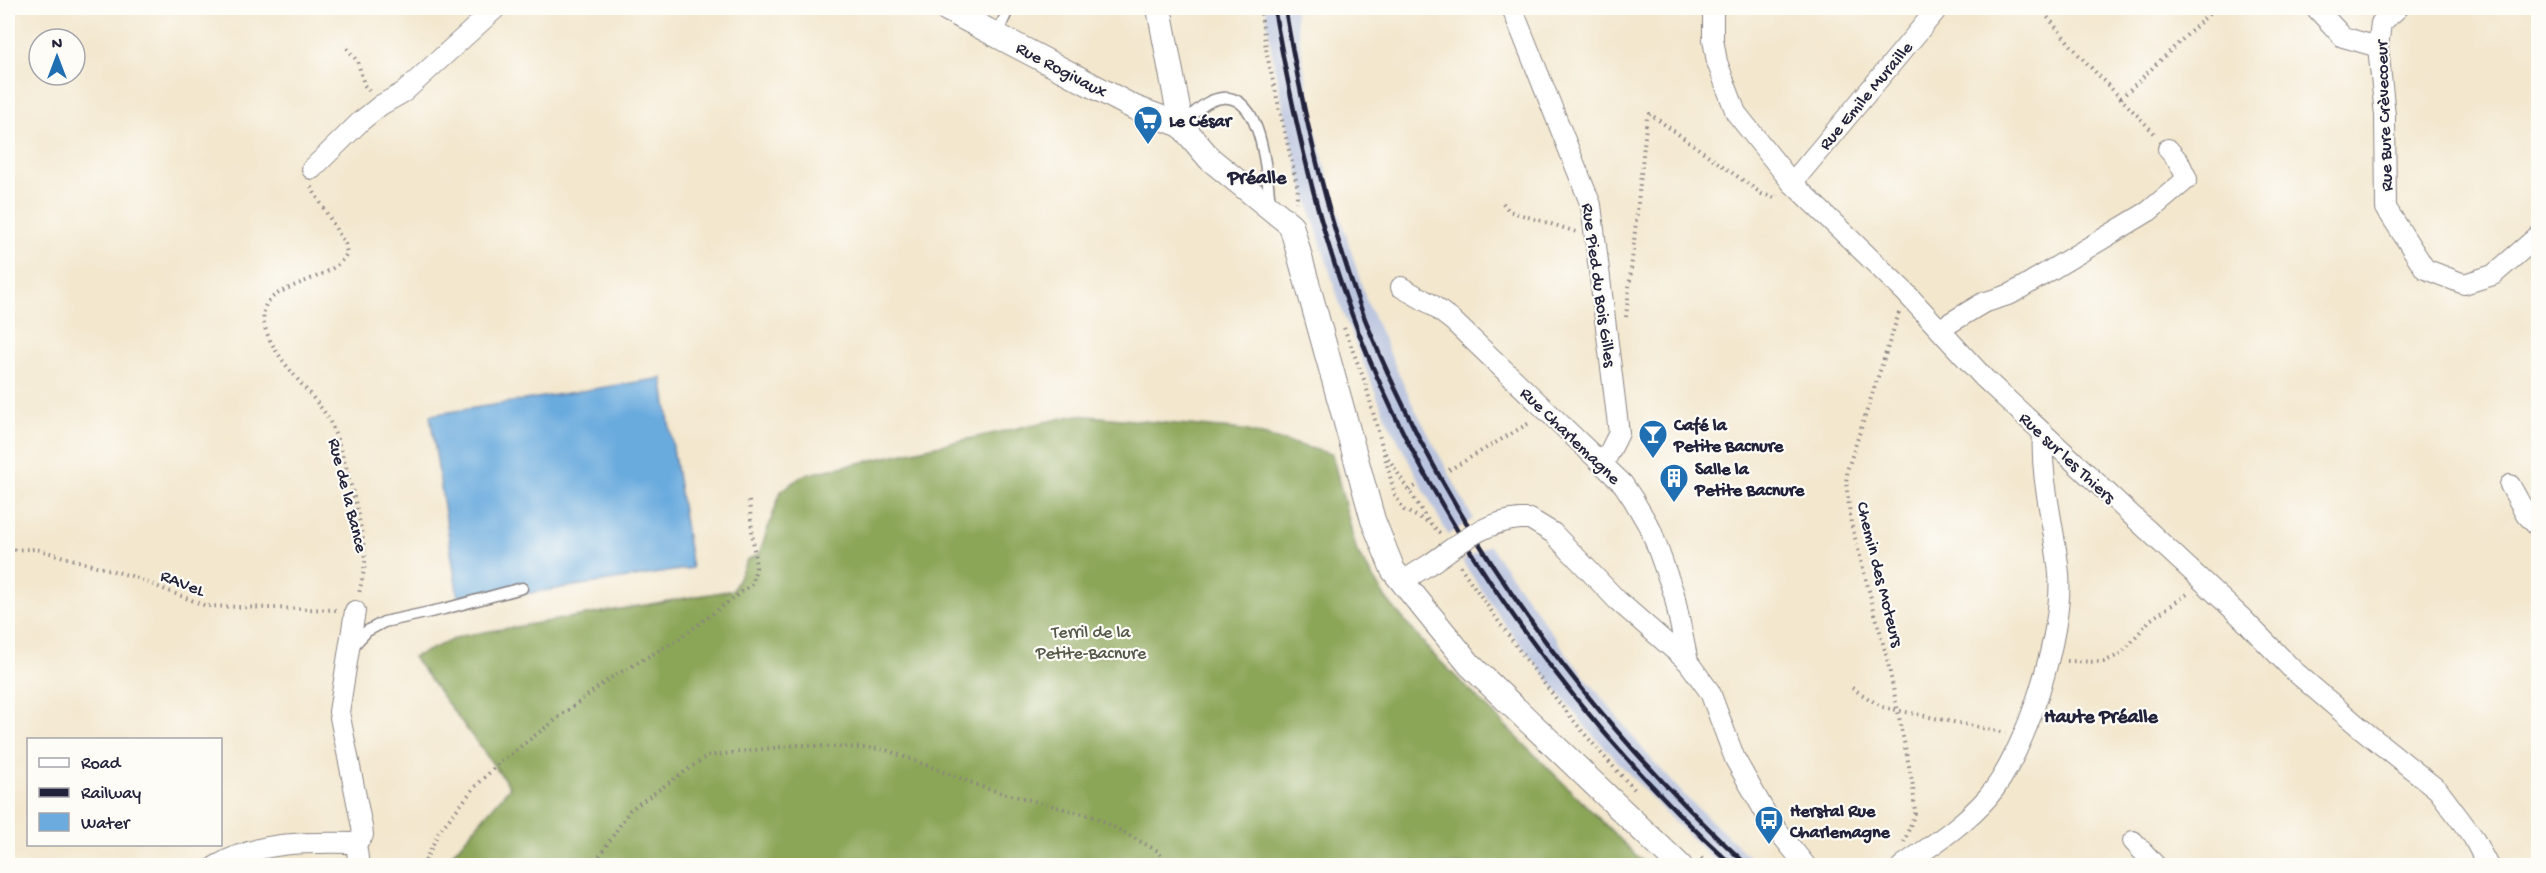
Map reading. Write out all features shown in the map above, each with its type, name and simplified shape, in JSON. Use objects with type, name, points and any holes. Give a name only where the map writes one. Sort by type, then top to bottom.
[{"type":"street","points":[[312,169],[344,136],[381,105],[404,92],[496,8]]},
{"type":"street","name":"Rue Rogivaux","points":[[945,8],[1147,113],[1181,125]]},
{"type":"street","points":[[1159,8],[1181,125],[1210,159],[1291,225],[1373,520],[1393,570],[1470,665],[1688,859]]},
{"type":"street","name":"Rue Pied du Bois Gilles","points":[[1512,8],[1587,191],[1595,235],[1619,433],[1603,465]]},
{"type":"street","name":"Rue sur les Thiers","points":[[1713,8],[1713,39],[1717,62],[1736,113],[1792,183],[1905,292],[1984,378],[2204,582],[2301,677],[2438,790],[2473,837],[2488,866]]},
{"type":"street","name":"Rue Emile Muraille","points":[[1792,183],[1938,8]]},
{"type":"street","points":[[2316,8],[2343,37],[2378,47]]},
{"type":"street","name":"Rue Bure Crèvecoeur","points":[[2398,8],[2381,23],[2378,47],[2385,115],[2386,208],[2426,269],[2464,284],[2493,275],[2538,236]]},
{"type":"street","points":[[1147,113],[1159,108],[1167,98],[1172,84]]},
{"type":"street","points":[[1940,329],[1983,303],[2011,294],[2149,211],[2187,178],[2179,162],[2168,148]]},
{"type":"street","name":"Rue Charlemagne","points":[[1401,287],[1431,303],[1453,321],[1623,484],[1651,530],[1674,594],[1688,662]]},
{"type":"street","points":[[1902,856],[1946,836],[1988,797],[2024,737],[2049,656],[2058,612],[2059,576],[2042,456],[2043,433]]},
{"type":"street","points":[[2510,485],[2526,514],[2538,527]]},
{"type":"street","name":"Rue Charlemagne","points":[[1401,582],[1486,525],[1504,520],[1530,519],[1552,533],[1617,600],[1688,662],[1710,692],[1735,759],[1770,821],[1806,866]]},
{"type":"street","points":[[216,866],[234,855],[285,844],[356,843],[363,835],[339,712],[355,611]]},
{"type":"street","points":[[2133,841],[2156,866]]},
{"type":"street","points":[[356,843],[359,866]]},
{"type":"lane","points":[[997,34],[1010,8]]},
{"type":"lane","points":[[1181,125],[1210,101],[1223,99],[1238,101],[1249,110],[1255,119],[1277,213]]},
{"type":"lane","points":[[348,651],[367,631],[384,621],[444,609],[522,588]]},
{"type":"path","points":[[1260,8],[1270,66],[1298,189],[1296,205],[1277,213]]},
{"type":"path","points":[[2040,8],[2079,55],[2168,148]]},
{"type":"path","points":[[2121,98],[2210,12],[2210,8]]},
{"type":"path","points":[[347,48],[358,62],[364,85],[381,105]]},
{"type":"path","points":[[1624,328],[1647,117],[1650,114],[1762,194],[1774,198],[1792,183]]},
{"type":"path","name":"Rue de la Bance","points":[[312,169],[309,180],[311,187],[345,244],[347,253],[344,261],[272,297],[264,308],[264,317],[276,349],[297,381],[324,412],[336,439],[356,509],[364,554],[364,570],[355,611]]},
{"type":"path","points":[[1503,203],[1509,211],[1595,235]]},
{"type":"path","name":"Chemin des Moteurs","points":[[1902,856],[1915,813],[1913,786],[1887,658],[1851,523],[1846,482],[1848,468],[1905,292]]},
{"type":"path","points":[[1342,322],[1365,382],[1395,495],[1404,510],[1430,523]]},
{"type":"path","points":[[1449,470],[1548,412]]},
{"type":"path","points":[[1384,452],[1430,523],[1442,534]]},
{"type":"path","points":[[1409,490],[1419,484]]},
{"type":"path","points":[[423,866],[438,833],[474,788],[499,763],[609,680],[679,639],[752,584],[756,568],[748,501]]},
{"type":"path","name":"RAVeL","points":[[8,550],[36,549],[131,576],[206,606],[355,611]]},
{"type":"path","points":[[1460,567],[1557,702],[1604,758],[1643,798]]},
{"type":"path","points":[[2049,656],[2074,663],[2103,662],[2121,654],[2150,620],[2204,582]]},
{"type":"path","points":[[1852,688],[1882,707],[2024,737]]},
{"type":"path","points":[[593,866],[630,810],[707,756],[797,745],[884,749],[988,789],[1095,817],[1158,851],[1166,866]]},
{"type":"path","points":[[1688,859],[1708,866]]},
{"type":"shaded area","points":[[1265,8],[1294,8],[1312,114],[1324,164],[1367,302],[1412,403],[1473,519],[1448,535],[1385,416],[1342,311],[1298,170],[1275,70]]},
{"type":"shaded area","points":[[1489,545],[1570,658],[1646,753],[1687,798],[1758,865],[1720,865],[1669,817],[1585,726],[1507,627],[1462,561]]},
{"type":"green space","name":"Terril de la Petite-Bacnure","points":[[1077,415],[1244,430],[1332,454],[1357,552],[1385,597],[1432,653],[1646,865],[446,865],[453,853],[510,787],[413,657],[461,636],[733,590],[747,560],[759,554],[781,491],[804,475]]},
{"type":"water","points":[[662,378],[692,568],[459,604],[430,415]]},
{"type":"railway","points":[[1274,8],[1305,159],[1336,270],[1381,385],[1418,461],[1461,536],[1508,609],[1560,678],[1615,745],[1733,866]]},
{"type":"railway","points":[[1285,8],[1307,120],[1346,267],[1373,338],[1420,440],[1452,499],[1488,557],[1525,613],[1565,667],[1652,770],[1748,866]]},
{"type":"place","name":"Le César","points":[[1148,146]]},
{"type":"place","name":"Café la Petite Bacnure","points":[[1653,460]]},
{"type":"place","name":"Salle la Petite Bacnure","points":[[1674,504]]},
{"type":"place","name":"Herstal Rue Charlemagne","points":[[1769,846]]},
{"type":"district","name":"Préalle","points":[[1257,176]]},
{"type":"district","name":"Haute Préalle","points":[[2101,715]]}]
